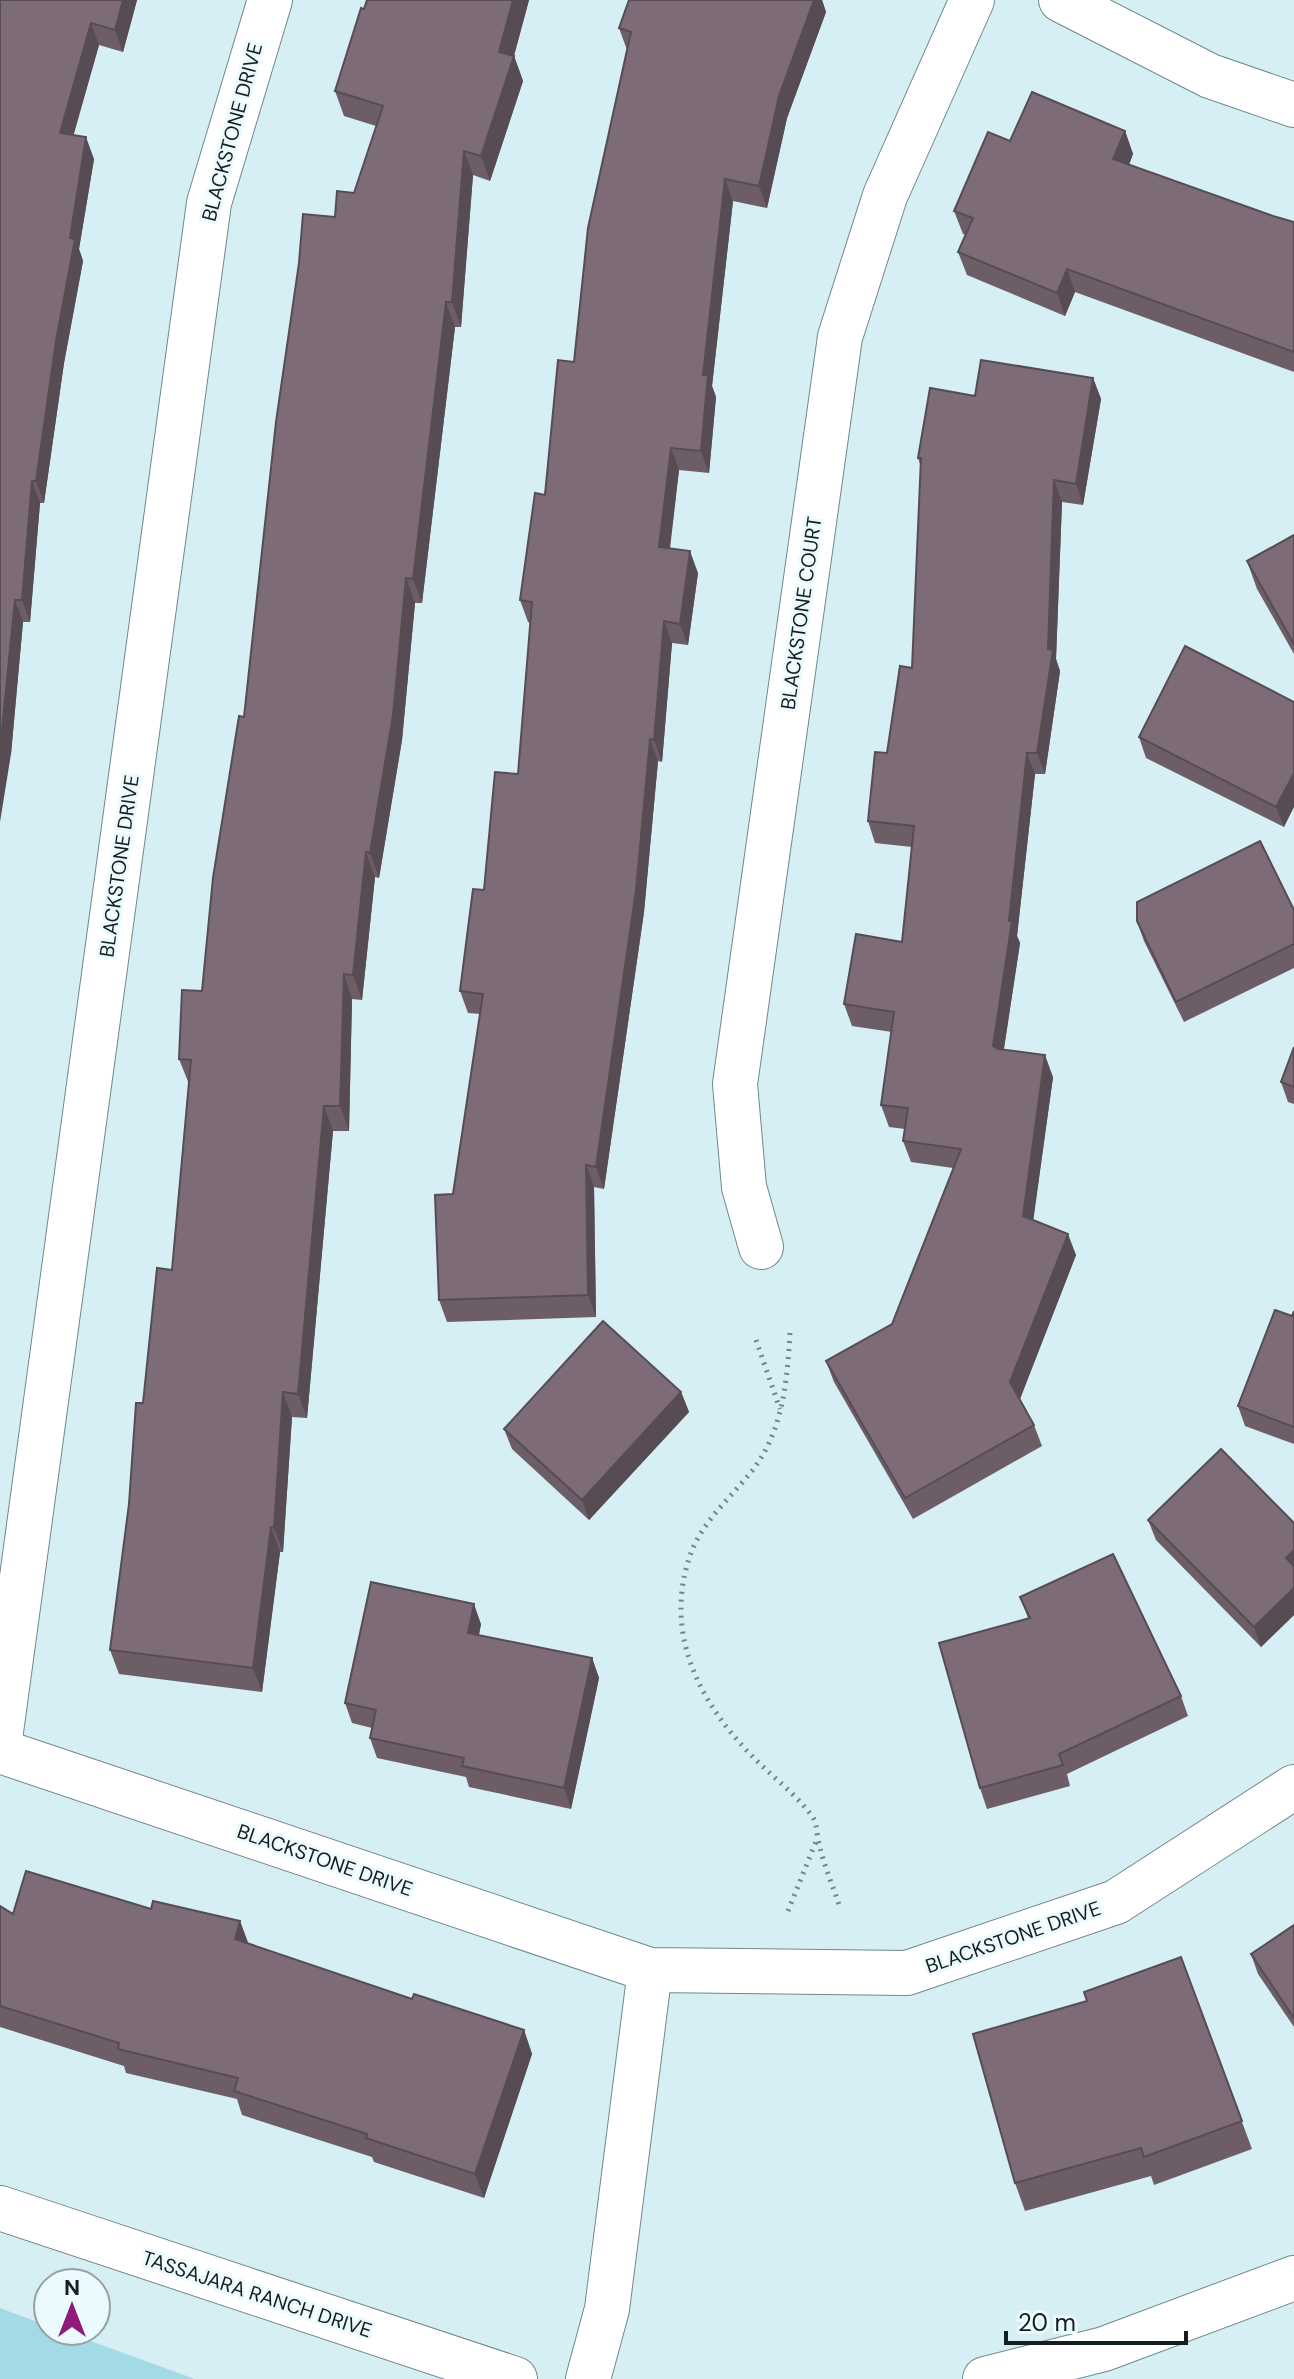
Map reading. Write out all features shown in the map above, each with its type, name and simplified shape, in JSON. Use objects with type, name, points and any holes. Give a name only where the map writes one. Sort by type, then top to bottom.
[{"type":"street","name":"BLACKSTONE DRIVE","points":[[0,1739],[209,203],[270,0]]},
{"type":"street","name":"BLACKSTONE COURT","points":[[761,1247],[744,1187],[735,1084],[840,337],[885,196],[972,0]]},
{"type":"street","points":[[1061,0],[1210,76],[1294,105]]},
{"type":"street","name":"BLACKSTONE DRIVE","points":[[0,1751],[650,1970],[907,1973],[1116,1902],[1294,1787]]},
{"type":"street","points":[[588,2379],[607,2309],[650,1970]]},
{"type":"street","name":"TASSAJARA RANCH DRIVE","points":[[0,2208],[515,2379]]},
{"type":"street","points":[[985,2379],[1104,2349],[1294,2278]]},
{"type":"path","points":[[790,1333],[787,1376],[778,1424],[768,1446],[696,1540],[684,1573],[679,1606],[684,1647],[723,1722],[813,1818],[840,1908]]},
{"type":"path","points":[[756,1340],[780,1410]]},
{"type":"path","points":[[788,1911],[817,1838]]},
{"type":"shaded area","points":[[0,2308],[32,2320],[32,2347],[107,2347],[195,2379],[0,2379]]},
{"type":"building","points":[[0,0],[123,0],[115,30],[91,23],[60,133],[86,137],[70,238],[75,239],[56,341],[36,481],[32,481],[22,600],[15,600],[0,749]]},
{"type":"building","points":[[367,0],[513,0],[499,52],[514,56],[481,156],[464,151],[452,302],[446,302],[413,579],[406,578],[393,715],[370,853],[366,852],[353,975],[344,974],[340,1106],[324,1106],[298,1394],[283,1392],[274,1528],[271,1527],[253,1668],[110,1650],[129,1504],[136,1403],[143,1403],[157,1268],[172,1270],[191,1060],[179,1059],[182,990],[202,991],[213,878],[239,716],[244,717],[276,422],[303,214],[335,217],[337,191],[354,193],[383,106],[335,91],[361,8],[364,9]]},
{"type":"building","points":[[629,0],[814,0],[779,96],[759,186],[725,179],[703,375],[708,375],[701,451],[671,448],[659,547],[690,551],[680,624],[664,621],[636,890],[596,1167],[586,1165],[588,1295],[439,1300],[435,1195],[453,1194],[483,994],[460,991],[473,889],[484,890],[495,772],[518,774],[532,602],[520,600],[535,493],[545,495],[558,360],[574,362],[588,228],[631,32],[619,28]]},
{"type":"building","points":[[1032,92],[1125,131],[1113,159],[1294,222],[1294,352],[1067,269],[1057,293],[958,252],[973,218],[954,211],[988,132],[1010,141]]},
{"type":"building","points":[[981,360],[1093,378],[1076,484],[1054,480],[1048,649],[1053,650],[1037,753],[1027,753],[1009,921],[1012,921],[993,1046],[1045,1055],[1023,1216],[1068,1234],[1010,1382],[1034,1425],[905,1498],[826,1361],[892,1324],[961,1149],[903,1141],[908,1108],[881,1105],[894,1012],[844,1004],[856,934],[902,942],[914,826],[868,821],[875,752],[887,753],[900,666],[912,668],[921,458],[918,458],[930,388],[975,396]]},
{"type":"building","points":[[1294,535],[1294,644],[1247,561]]},
{"type":"building","points":[[1185,646],[1294,702],[1294,773],[1276,807],[1139,737]]},
{"type":"building","points":[[1260,841],[1294,910],[1294,944],[1176,1002],[1137,921],[1137,902]]},
{"type":"building","points":[[1294,1047],[1294,1087],[1281,1082]]},
{"type":"building","points":[[1275,1310],[1292,1316],[1294,1311],[1294,1427],[1238,1406]]},
{"type":"building","points":[[603,1321],[681,1392],[582,1500],[504,1429]]},
{"type":"building","points":[[1221,1449],[1294,1523],[1294,1550],[1286,1558],[1294,1566],[1294,1588],[1254,1627],[1148,1520]]},
{"type":"building","points":[[1113,1554],[1181,1696],[1059,1754],[1063,1765],[980,1788],[939,1643],[1030,1618],[1020,1597]]},
{"type":"building","points":[[371,1582],[474,1604],[468,1633],[592,1658],[564,1788],[462,1766],[464,1758],[370,1738],[376,1710],[345,1703]]},
{"type":"building","points":[[26,1871],[151,1909],[153,1901],[240,1921],[235,1939],[412,1999],[414,1994],[524,2030],[475,2174],[366,2138],[367,2134],[234,2091],[238,2078],[118,2049],[119,2043],[0,2006],[0,1906],[13,1914]]},
{"type":"building","points":[[1294,1925],[1294,2018],[1251,1954]]},
{"type":"building","points":[[1181,1957],[1242,2121],[1144,2157],[1141,2148],[1015,2183],[973,2034],[1087,2001],[1084,1992]]}]
